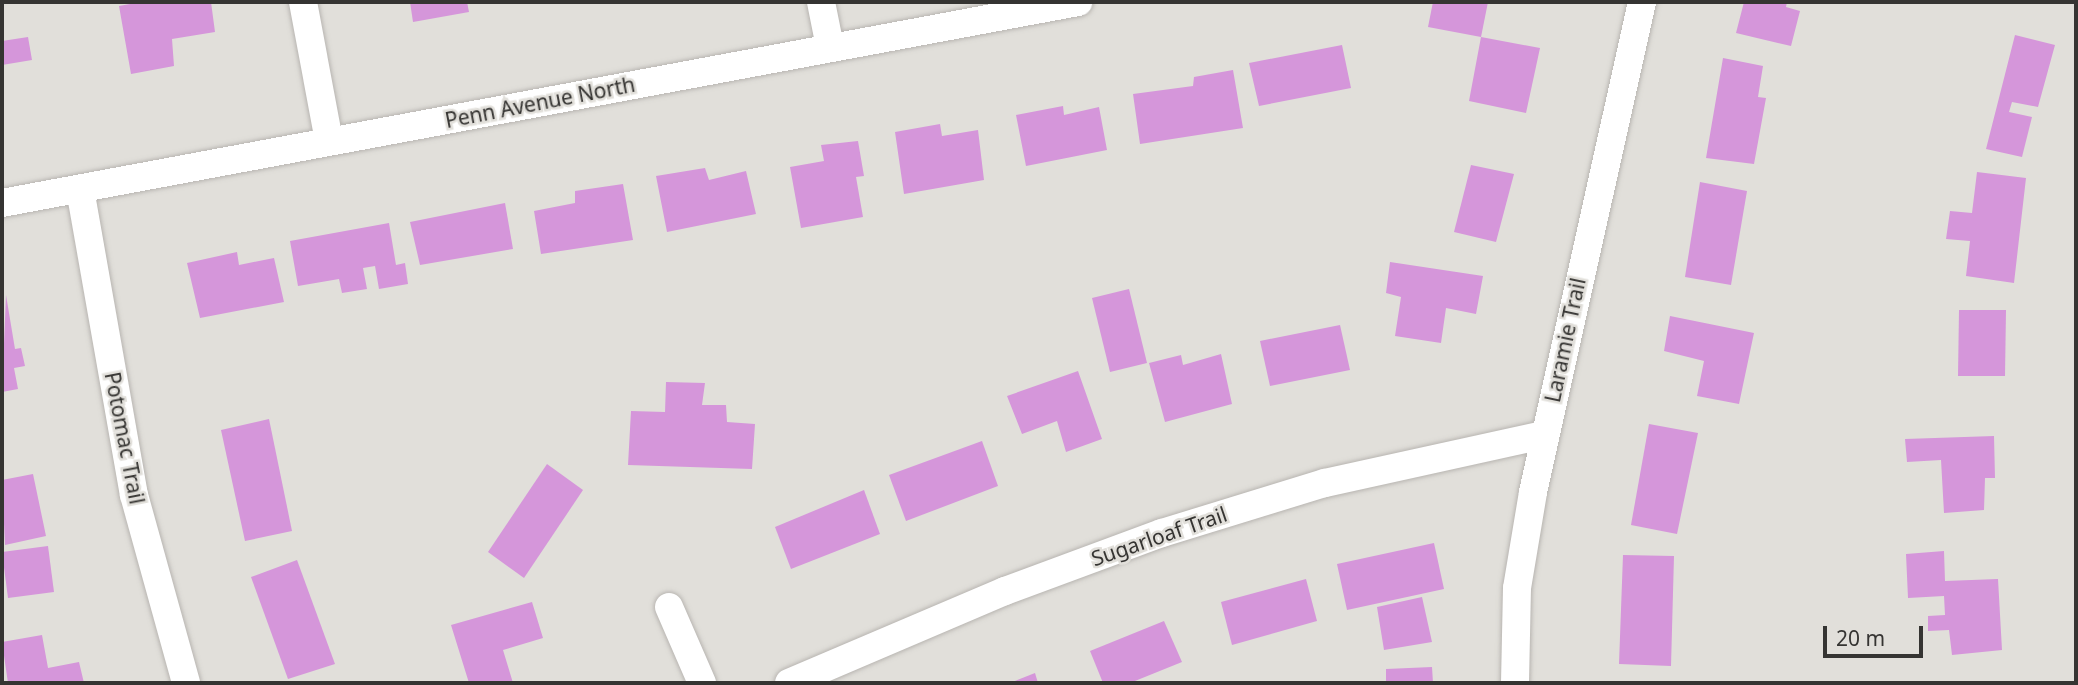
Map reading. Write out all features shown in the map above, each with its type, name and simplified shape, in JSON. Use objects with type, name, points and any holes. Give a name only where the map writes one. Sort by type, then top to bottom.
[{"type":"street","points":[[303,2],[329,142]]},
{"type":"street","points":[[821,2],[830,47]]},
{"type":"street","name":"Penn Avenue North","points":[[2,203],[1078,2]]},
{"type":"street","name":"Laramie Trail","points":[[1515,683],[1517,589],[1544,435],[1642,2]]},
{"type":"street","name":"Potomac Trail","points":[[80,189],[134,495],[186,683]]},
{"type":"street","name":"Sugarloaf Trail","points":[[789,683],[1005,591],[1162,533],[1325,483],[1544,435]]},
{"type":"street","points":[[669,607],[702,683]]},
{"type":"building","points":[[141,2],[211,2],[215,32],[172,39],[174,66],[131,74],[119,6]]},
{"type":"building","points":[[410,2],[467,2],[469,12],[413,22]]},
{"type":"building","points":[[1433,2],[1488,2],[1481,37],[1428,27]]},
{"type":"building","points":[[1744,2],[1787,2],[1786,7],[1800,11],[1791,46],[1736,33]]},
{"type":"building","points":[[2015,35],[2055,45],[2038,107],[2012,102],[2009,112],[2032,117],[2022,157],[1986,149]]},
{"type":"building","points":[[28,37],[32,60],[2,65],[2,41]]},
{"type":"building","points":[[1481,37],[1540,48],[1526,113],[1469,101]]},
{"type":"building","points":[[1342,45],[1351,88],[1259,106],[1249,63]]},
{"type":"building","points":[[1723,58],[1763,66],[1758,97],[1766,98],[1754,164],[1706,158]]},
{"type":"building","points":[[1233,70],[1243,128],[1140,144],[1133,94],[1193,86],[1194,77]]},
{"type":"building","points":[[1063,106],[1064,115],[1099,107],[1107,150],[1026,166],[1016,115]]},
{"type":"building","points":[[940,124],[942,136],[978,130],[984,180],[904,194],[895,132]]},
{"type":"building","points":[[858,141],[864,176],[856,177],[863,217],[801,228],[790,167],[824,161],[821,145]]},
{"type":"building","points":[[1471,165],[1514,174],[1496,242],[1454,232]]},
{"type":"building","points":[[705,168],[709,180],[746,171],[756,214],[667,232],[656,176]]},
{"type":"building","points":[[1977,172],[2026,178],[2014,283],[1966,276],[1970,241],[1946,239],[1950,211],[1972,213]]},
{"type":"building","points":[[1700,182],[1747,191],[1731,285],[1685,277]]},
{"type":"building","points":[[623,184],[633,240],[541,254],[534,211],[575,203],[575,191]]},
{"type":"building","points":[[505,203],[513,249],[420,265],[410,222]]},
{"type":"building","points":[[389,223],[396,265],[405,263],[408,284],[379,289],[375,266],[363,268],[367,289],[342,293],[339,279],[298,286],[290,241]]},
{"type":"building","points":[[237,252],[239,265],[274,258],[284,302],[200,318],[187,263]]},
{"type":"building","points":[[1390,262],[1483,276],[1476,314],[1446,308],[1441,343],[1395,336],[1401,297],[1386,293]]},
{"type":"building","points":[[1129,289],[1147,363],[1110,372],[1092,298]]},
{"type":"building","points":[[6,295],[15,349],[21,348],[25,366],[14,368],[18,389],[2,392]]},
{"type":"building","points":[[1959,310],[2006,310],[2005,376],[1958,376]]},
{"type":"building","points":[[1670,316],[1754,333],[1739,404],[1697,396],[1704,361],[1664,351]]},
{"type":"building","points":[[1340,325],[1350,370],[1270,386],[1260,341]]},
{"type":"building","points":[[1221,354],[1232,404],[1165,422],[1149,363],[1181,355],[1183,365]]},
{"type":"building","points":[[1078,371],[1102,439],[1066,452],[1057,421],[1022,434],[1007,396]]},
{"type":"building","points":[[666,382],[705,383],[702,405],[726,405],[727,422],[755,424],[752,469],[628,465],[631,411],[665,412]]},
{"type":"building","points":[[269,419],[292,531],[245,541],[221,430]]},
{"type":"building","points":[[1649,424],[1698,433],[1677,534],[1631,525]]},
{"type":"building","points":[[1994,436],[1995,478],[1985,478],[1984,510],[1944,513],[1941,460],[1907,462],[1905,439]]},
{"type":"building","points":[[982,441],[998,486],[906,521],[889,475]]},
{"type":"building","points":[[547,464],[583,490],[524,578],[488,552]]},
{"type":"building","points":[[33,474],[46,536],[5,545],[2,480]]},
{"type":"building","points":[[864,490],[880,534],[791,569],[775,527]]},
{"type":"building","points":[[1434,543],[1444,589],[1347,610],[1337,564]]},
{"type":"building","points":[[48,546],[54,592],[8,598],[2,552]]},
{"type":"building","points":[[1944,551],[1945,581],[1998,579],[2002,650],[1952,655],[1949,630],[1928,631],[1928,616],[1945,615],[1944,596],[1908,598],[1906,554]]},
{"type":"building","points":[[1623,555],[1674,556],[1671,666],[1619,664]]},
{"type":"building","points":[[297,560],[335,664],[288,679],[251,577]]},
{"type":"building","points":[[1306,579],[1317,621],[1232,645],[1221,602]]},
{"type":"building","points":[[1422,597],[1432,642],[1384,650],[1377,607]]},
{"type":"building","points":[[532,602],[543,638],[503,650],[513,683],[469,683],[451,625]]},
{"type":"building","points":[[1164,621],[1182,662],[1130,683],[1103,683],[1090,651]]},
{"type":"building","points":[[42,635],[48,668],[79,662],[84,683],[8,683],[2,642]]},
{"type":"building","points":[[1432,667],[1433,683],[1386,683],[1386,669]]},
{"type":"building","points":[[1035,673],[1038,683],[1010,683]]}]
